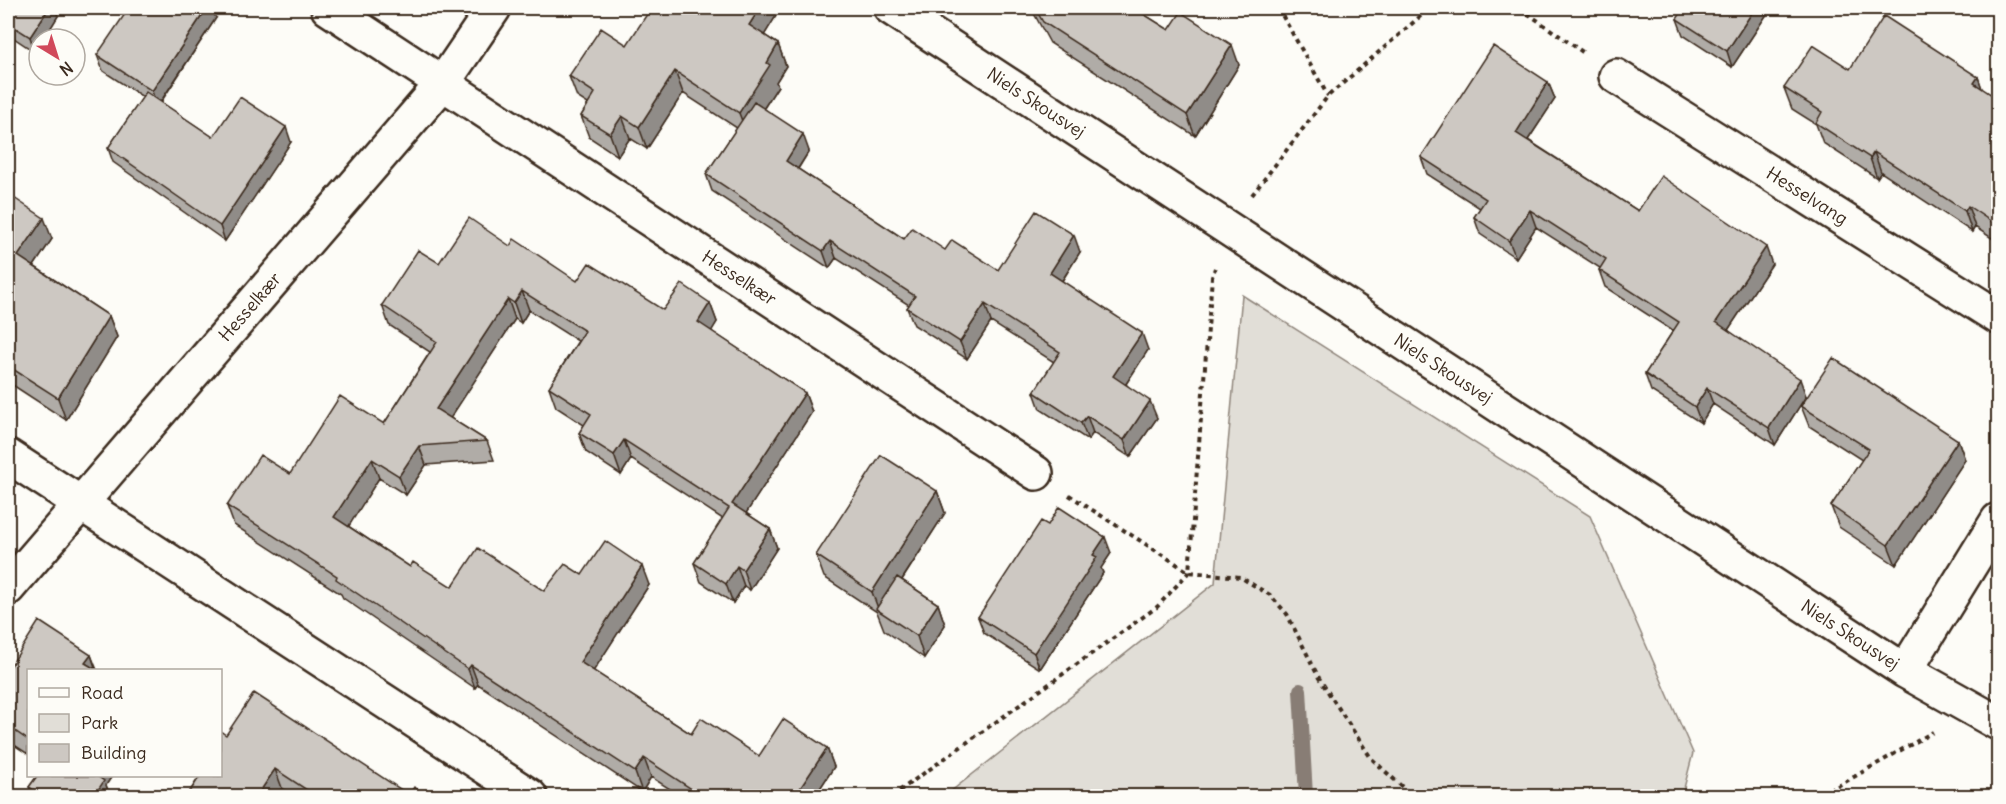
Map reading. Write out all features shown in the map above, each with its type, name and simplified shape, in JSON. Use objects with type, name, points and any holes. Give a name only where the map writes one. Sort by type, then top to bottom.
[{"type":"street","name":"Hesselkær","points":[[328,8],[1036,473]]},
{"type":"street","name":"Hesselkær","points":[[8,588],[443,83],[494,8]]},
{"type":"street","name":"Niels Skousvej","points":[[891,8],[1905,671],[1986,716]]},
{"type":"street","name":"Hesselvang","points":[[1616,76],[1998,317]]},
{"type":"street","points":[[8,456],[530,796]]},
{"type":"street","points":[[1905,671],[1998,520]]},
{"type":"path","points":[[1278,8],[1328,96]]},
{"type":"path","points":[[892,796],[1157,607],[1189,572],[1212,277],[1228,228],[1328,96],[1430,8]]},
{"type":"path","points":[[1520,8],[1616,76]]},
{"type":"path","points":[[1036,473],[1189,572],[1240,578],[1270,595],[1287,614],[1319,678],[1371,758],[1412,796]]},
{"type":"path","points":[[1812,796],[1836,787],[1986,716]]},
{"type":"green space","points":[[1242,295],[1590,516],[1693,753],[1682,796],[945,796],[1215,583]]},
{"type":"building","points":[[8,8],[49,8],[37,27],[27,27],[27,35],[8,23]]},
{"type":"building","points":[[129,8],[207,8],[152,91],[97,55]]},
{"type":"building","points":[[651,8],[712,8],[716,10],[717,8],[760,8],[749,25],[778,44],[767,63],[770,65],[739,113],[675,71],[639,127],[622,116],[610,134],[581,116],[595,93],[569,76],[601,28],[627,45]]},
{"type":"building","points":[[1035,8],[1134,8],[1169,30],[1181,12],[1232,45],[1187,115],[1043,22]]},
{"type":"building","points":[[1684,8],[1755,8],[1727,51],[1677,19]]},
{"type":"building","points":[[1884,16],[1978,77],[1974,83],[1998,99],[1998,226],[1968,206],[1965,211],[1874,152],[1870,158],[1816,123],[1822,112],[1784,88],[1813,45],[1850,69]]},
{"type":"building","points":[[1493,46],[1548,82],[1516,133],[1638,211],[1661,176],[1766,247],[1716,322],[1800,379],[1769,428],[1707,388],[1695,407],[1645,374],[1679,322],[1599,270],[1606,259],[1530,210],[1509,241],[1474,217],[1486,199],[1421,157]]},
{"type":"building","points":[[146,92],[213,137],[240,97],[286,127],[220,226],[108,148]]},
{"type":"building","points":[[754,102],[803,134],[786,161],[904,239],[912,228],[945,250],[952,240],[998,270],[1036,211],[1074,235],[1050,273],[1142,333],[1113,376],[1150,401],[1124,440],[1087,416],[1081,423],[1034,392],[1060,352],[985,304],[960,342],[907,308],[915,296],[830,241],[823,251],[706,174]]},
{"type":"building","points":[[8,194],[44,218],[18,256],[109,316],[58,398],[8,366]]},
{"type":"building","points":[[469,218],[510,246],[514,239],[577,281],[589,263],[663,310],[682,284],[710,303],[698,322],[805,393],[732,504],[770,529],[743,570],[737,566],[726,584],[694,563],[729,508],[624,440],[614,455],[579,433],[591,414],[549,387],[585,331],[522,291],[514,303],[508,299],[436,409],[487,441],[419,446],[399,476],[372,459],[334,517],[410,567],[413,562],[452,587],[478,548],[544,591],[565,564],[582,575],[605,541],[642,566],[580,662],[691,734],[701,718],[759,756],[783,719],[827,748],[795,796],[700,796],[644,758],[635,772],[471,665],[468,669],[336,579],[337,576],[227,506],[260,455],[290,474],[340,396],[384,424],[437,342],[382,305],[418,250],[439,263]]},
{"type":"building","points":[[1833,358],[1958,440],[1888,545],[1831,506],[1869,449],[1801,406]]},
{"type":"building","points":[[881,455],[937,491],[872,592],[816,555]]},
{"type":"building","points":[[1059,507],[1105,537],[1093,555],[1097,557],[1034,653],[978,617],[1041,521],[1048,525]]},
{"type":"building","points":[[897,577],[938,604],[917,636],[876,609]]},
{"type":"building","points":[[39,621],[91,655],[85,663],[95,669],[27,669],[27,739],[8,726],[8,670]]},
{"type":"building","points":[[254,693],[409,795],[414,787],[428,796],[316,796],[275,769],[257,796],[187,796],[199,777],[222,777],[222,732],[226,735]]},
{"type":"building","points":[[36,777],[98,777],[104,781],[94,796],[43,796],[29,787]]},
{"type":"waterway","points":[[1300,690],[1306,796]]}]
